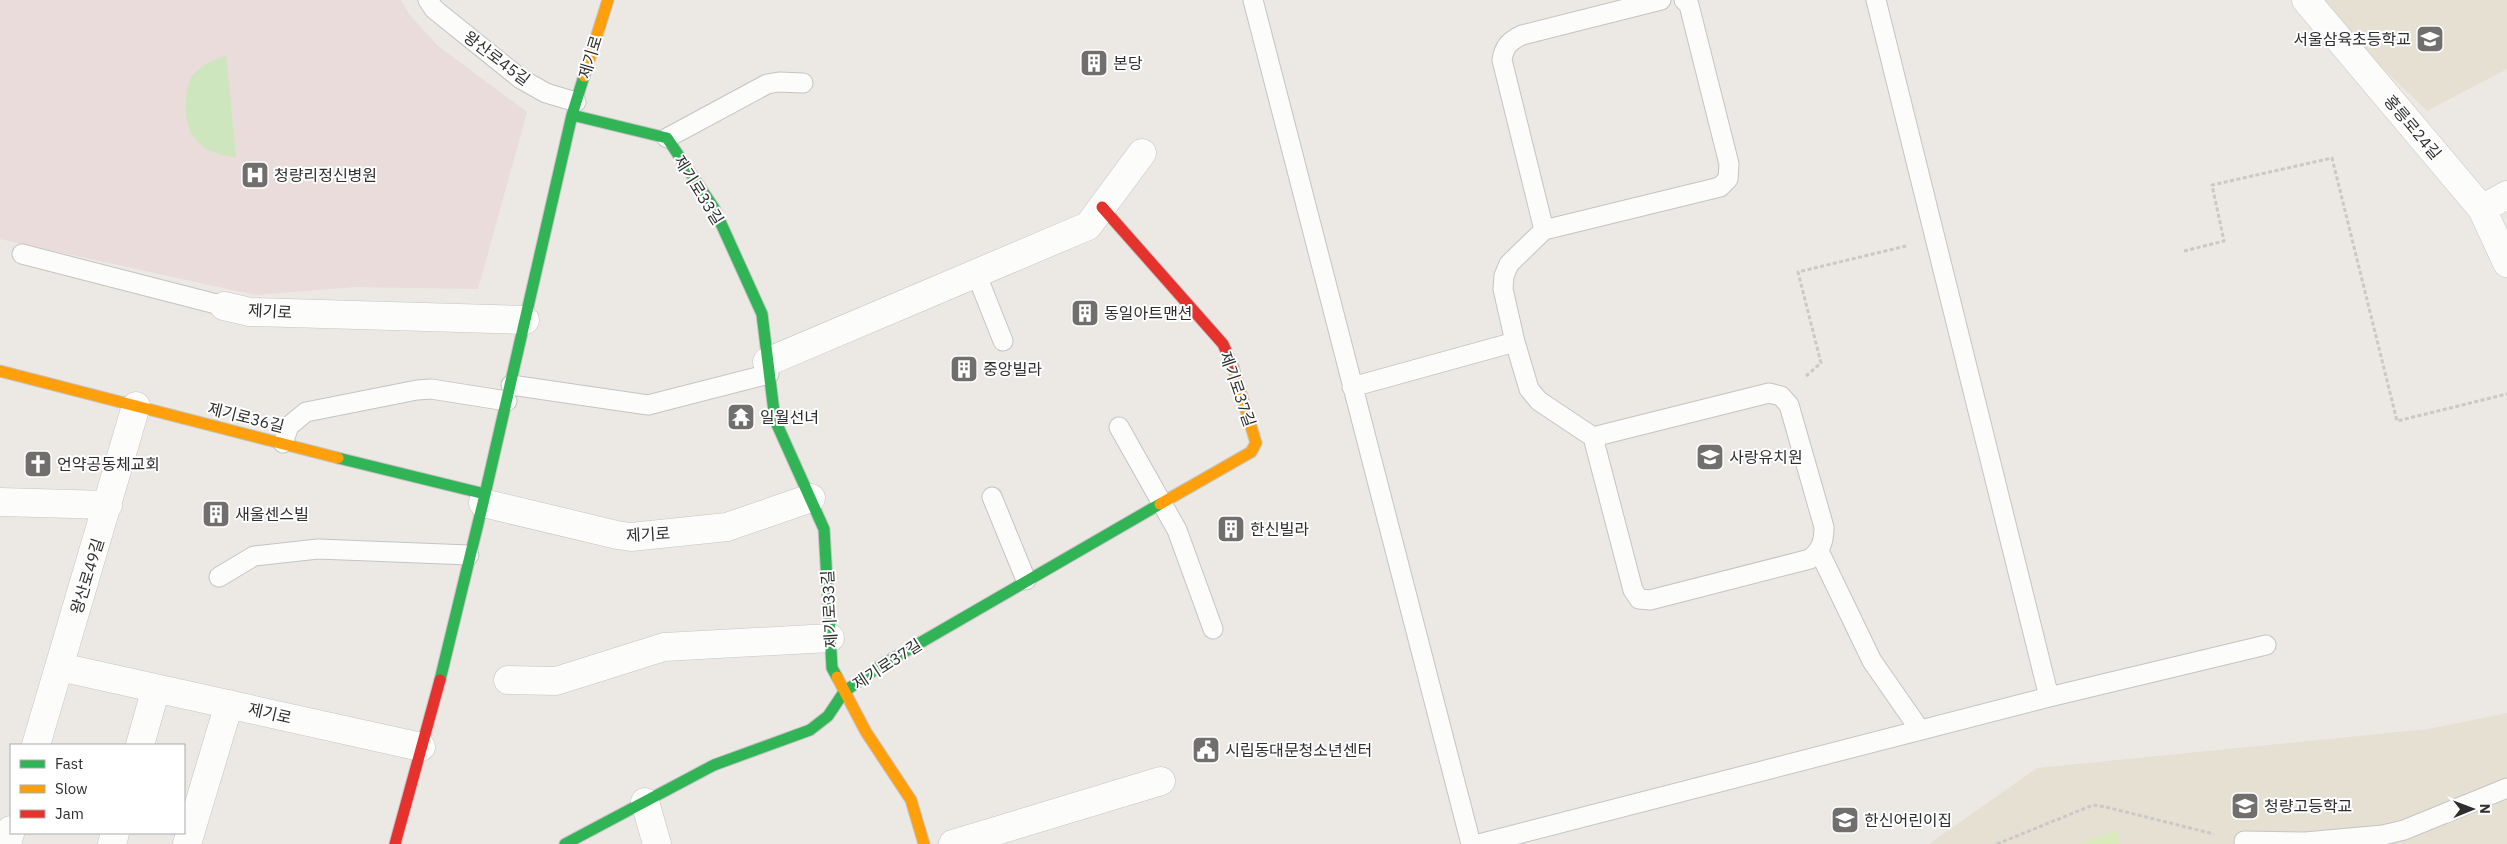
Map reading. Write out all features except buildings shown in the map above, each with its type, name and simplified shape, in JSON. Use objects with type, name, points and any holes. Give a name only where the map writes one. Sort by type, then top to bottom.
[{"type":"street","name":"제기로","points":[[395,844],[422,747],[484,498],[574,109],[608,0]]},
{"type":"street","name":"홍릉로24길","points":[[2306,0],[2482,209],[2507,263]]},
{"type":"street","name":"제기로33길","points":[[574,109],[667,138],[718,215],[762,314],[775,420],[781,437],[820,517],[826,540],[832,668],[866,732],[911,800],[924,844]]},
{"type":"street","points":[[768,368],[976,273],[1088,226],[1142,153]]},
{"type":"street","points":[[2482,209],[2507,196]]},
{"type":"street","name":"제기로37길","points":[[565,844],[714,765],[810,730],[828,716],[844,692],[880,666],[1161,502],[1251,452],[1256,443],[1232,363],[1223,344],[1102,207]]},
{"type":"street","name":"제기로","points":[[224,306],[250,312],[525,320]]},
{"type":"street","name":"제기로36길","points":[[0,371],[284,443],[484,498]]},
{"type":"street","name":"왕산로49길","points":[[36,744],[136,406]]},
{"type":"street","name":"제기로","points":[[484,498],[617,535],[631,537],[727,527],[811,498]]},
{"type":"street","points":[[0,502],[108,504]]},
{"type":"street","points":[[508,680],[556,681],[664,647],[830,638]]},
{"type":"street","name":"제기로","points":[[60,667],[422,747]]},
{"type":"street","points":[[140,744],[156,688]]},
{"type":"street","points":[[186,844],[228,704]]},
{"type":"street","points":[[953,844],[1161,781]]},
{"type":"street","points":[[645,802],[656,844]]},
{"type":"lane","name":"왕산로45길","points":[[428,0],[434,9],[521,79],[574,109]]},
{"type":"lane","points":[[1253,0],[1471,844]]},
{"type":"lane","points":[[1544,230],[1502,60],[1504,49],[1512,40],[1522,35],[1661,0]]},
{"type":"lane","points":[[1593,437],[1769,393],[1781,396],[1789,405],[1824,527],[1824,539],[1819,551],[1810,559],[1650,600],[1639,599],[1633,590],[1593,437],[1539,401],[1530,390],[1515,342],[1503,289],[1504,276],[1509,264],[1544,230],[1720,187],[1728,179],[1729,164],[1692,15],[1689,6],[1684,0]]},
{"type":"lane","points":[[1876,0],[2049,697]]},
{"type":"lane","points":[[667,138],[767,84],[779,82],[803,83]]},
{"type":"lane","name":"제기로","points":[[22,254],[224,306]]},
{"type":"lane","points":[[976,273],[1003,341]]},
{"type":"lane","points":[[1352,386],[1515,342]]},
{"type":"lane","points":[[284,443],[289,426],[306,412],[417,390],[509,393],[648,405],[768,368]]},
{"type":"lane","points":[[1119,428],[1161,502],[1188,555],[1213,629]]},
{"type":"lane","points":[[992,497],[1026,580]]},
{"type":"lane","points":[[219,577],[254,556],[318,549],[469,555]]},
{"type":"lane","points":[[1819,551],[1872,661],[1920,730]]},
{"type":"lane","points":[[1479,844],[2049,697],[2266,644]]},
{"type":"lane","points":[[2244,841],[2385,840],[2404,830],[2507,788]]},
{"type":"path","points":[[2184,251],[2224,242],[2212,185],[2332,158],[2397,420],[2507,394]]},
{"type":"path","points":[[1781,396],[1821,363],[1798,272],[1913,244]]},
{"type":"path","points":[[1996,844],[2092,805],[2244,841]]},
{"type":"shaded area","name":"청량리정신병원","points":[[0,0],[401,0],[409,14],[438,46],[527,112],[478,289],[356,287],[255,295],[0,239]]},
{"type":"shaded area","name":"서울삼육초등학교","points":[[2320,0],[2507,0],[2507,69],[2427,111],[2321,9]]},
{"type":"shaded area","name":"청량고등학교","points":[[2507,713],[2507,844],[1929,844],[2037,768],[2428,729]]},
{"type":"green space","points":[[226,55],[236,157],[214,152],[198,142],[188,125],[186,114],[187,90],[193,76],[205,65]]},
{"type":"green space","points":[[2115,831],[2119,844],[2079,844]]},
{"type":"traffic: fast","points":[[440,680],[483,503],[572,115],[584,76]]},
{"type":"traffic: fast","points":[[572,115],[667,138],[714,208],[762,314],[775,420],[824,529],[832,668],[837,677]]},
{"type":"traffic: fast","points":[[338,458],[485,494]]},
{"type":"traffic: fast","points":[[565,844],[714,765],[810,730],[828,716],[844,692],[880,666],[1160,504]]},
{"type":"traffic: slow","points":[[584,76],[608,0]]},
{"type":"traffic: slow","points":[[1160,504],[1251,452],[1256,443],[1233,367]]},
{"type":"traffic: slow","points":[[0,371],[338,458]]},
{"type":"traffic: slow","points":[[837,677],[866,732],[911,800],[924,844]]},
{"type":"traffic: jam","points":[[1102,207],[1223,344],[1233,367]]},
{"type":"traffic: jam","points":[[395,844],[440,680]]},
{"type":"place","name":"서울삼육초등학교","points":[[2430,39]]},
{"type":"place","name":"본당","points":[[1094,63]]},
{"type":"place","name":"청량리정신병원","points":[[255,175]]},
{"type":"place","name":"동일아트맨션","points":[[1085,313]]},
{"type":"place","name":"중앙빌라","points":[[964,369]]},
{"type":"place","name":"일월선녀","points":[[741,417]]},
{"type":"place","name":"사랑유치원","points":[[1710,457]]},
{"type":"place","name":"언약공동체교회","points":[[38,464]]},
{"type":"place","name":"새울센스빌","points":[[216,514]]},
{"type":"place","name":"한신빌라","points":[[1231,529]]},
{"type":"place","name":"시립동대문청소년센터","points":[[1206,750]]},
{"type":"place","name":"청량고등학교","points":[[2245,806]]},
{"type":"place","name":"한신어린이집","points":[[1845,820]]}]
